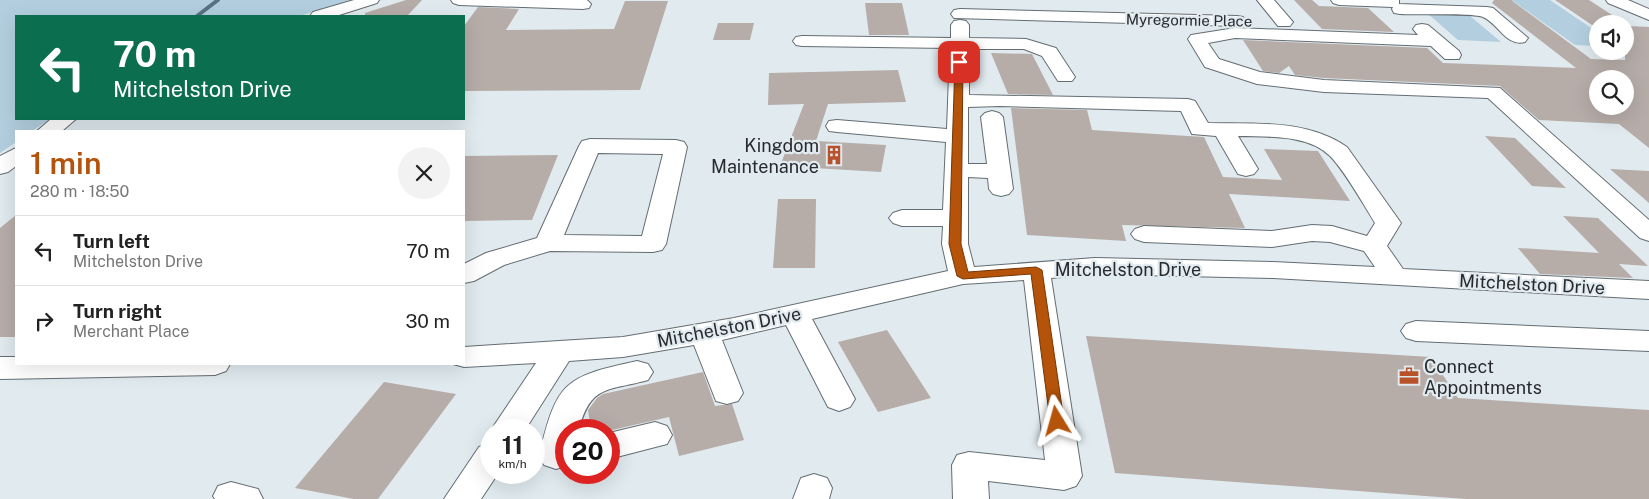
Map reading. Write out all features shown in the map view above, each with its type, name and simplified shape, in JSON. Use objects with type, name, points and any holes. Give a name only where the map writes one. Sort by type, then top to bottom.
[{"type":"street","points":[[323,15],[371,0]]},
{"type":"street","points":[[459,0],[583,4]]},
{"type":"street","points":[[1265,0],[1284,22]]},
{"type":"street","points":[[1339,0],[1487,12],[1519,38]]},
{"type":"street","points":[[1614,0],[1649,15]]},
{"type":"street","points":[[1394,4],[1452,55]]},
{"type":"street","points":[[960,7],[955,244],[963,276]]},
{"type":"street","name":"Myregormie Place","points":[[960,7],[1284,22],[1428,34]]},
{"type":"street","points":[[1428,34],[1235,33],[1197,39],[1212,63],[1257,78],[1324,86],[1493,92],[1649,233]]},
{"type":"street","points":[[802,41],[1026,44],[1049,52],[1065,78]]},
{"type":"street","points":[[958,101],[1000,100],[1188,105],[1200,129],[1298,134],[1316,137],[1330,144],[1339,152],[1388,223],[1374,246]]},
{"type":"street","points":[[957,170],[1000,180],[992,117]]},
{"type":"street","points":[[50,130],[64,120]]},
{"type":"street","points":[[837,126],[958,136]]},
{"type":"street","points":[[1224,130],[1246,169]]},
{"type":"street","points":[[465,274],[495,259],[548,243],[653,244],[676,147],[590,146],[548,243]]},
{"type":"street","points":[[0,167],[15,156]]},
{"type":"street","points":[[902,218],[956,218]]},
{"type":"street","points":[[1144,234],[1272,239],[1312,233],[1332,234],[1374,246],[1394,276]]},
{"type":"street","name":"Mitchelston Drive","points":[[465,357],[623,347],[705,333],[963,276],[1095,266],[1273,270],[1649,290]]},
{"type":"street","points":[[971,499],[969,465],[1066,488],[1036,270]]},
{"type":"street","points":[[795,314],[839,400]]},
{"type":"street","points":[[1416,331],[1649,341]]},
{"type":"street","points":[[705,333],[727,393]]},
{"type":"street","points":[[515,419],[560,351]]},
{"type":"street","points":[[0,368],[139,365]]},
{"type":"street","points":[[552,454],[564,420],[577,393],[584,386],[598,380],[637,372]]},
{"type":"street","points":[[620,443],[655,435]]},
{"type":"street","points":[[462,499],[480,472]]},
{"type":"shaded area","points":[[0,0],[353,0],[302,15],[15,15],[15,120],[48,120],[34,130],[15,130],[15,143],[0,153]]},
{"type":"shaded area","points":[[1500,0],[1550,0],[1589,27],[1589,46],[1575,45],[1513,1]]},
{"type":"shaded area","points":[[1427,13],[1470,16],[1501,42],[1458,40]]},
{"type":"building","points":[[406,0],[422,0],[408,15],[365,15],[365,13]]},
{"type":"building","points":[[1294,0],[1312,0],[1319,6],[1368,8],[1394,32],[1322,29]]},
{"type":"building","points":[[1494,0],[1511,0],[1589,58],[1589,60],[1634,60],[1634,26],[1649,27],[1649,148],[1619,124],[1539,120],[1500,86],[1324,78],[1295,75],[1289,66],[1279,73],[1263,71],[1243,40],[1427,48],[1443,63],[1576,68],[1492,3]]},
{"type":"building","points":[[1555,0],[1589,0],[1612,15],[1589,15],[1589,23]]},
{"type":"building","points":[[625,1],[668,1],[640,90],[465,91],[465,25],[478,7],[519,9],[506,30],[614,29]]},
{"type":"building","points":[[865,3],[902,3],[909,35],[869,35]]},
{"type":"building","points":[[718,23],[754,23],[750,40],[713,40]]},
{"type":"building","points":[[991,53],[1032,54],[1053,95],[1008,94]]},
{"type":"building","points":[[898,70],[906,102],[828,104],[816,141],[886,145],[881,172],[780,166],[804,104],[768,105],[769,73]]},
{"type":"building","points":[[1011,108],[1087,110],[1092,130],[1204,137],[1223,177],[1282,180],[1264,149],[1318,151],[1350,201],[1229,194],[1245,228],[1122,225],[1126,241],[1027,235]]},
{"type":"building","points":[[1485,136],[1515,138],[1566,188],[1532,186]]},
{"type":"building","points":[[558,155],[532,220],[465,221],[465,156]]},
{"type":"building","points":[[1610,169],[1649,171],[1649,203]]},
{"type":"building","points":[[778,199],[816,199],[815,268],[773,268]]},
{"type":"building","points":[[15,216],[15,337],[0,337],[0,228]]},
{"type":"building","points":[[1563,216],[1598,218],[1648,266],[1619,264],[1633,278],[1540,274],[1518,248],[1599,253]]},
{"type":"building","points":[[887,330],[931,398],[878,412],[838,342]]},
{"type":"building","points":[[1086,336],[1431,357],[1458,398],[1649,410],[1649,499],[1466,499],[1115,473]]},
{"type":"building","points":[[703,372],[715,406],[732,404],[744,440],[679,456],[669,417],[620,428],[620,419],[589,419],[588,410],[597,398],[603,394]]},
{"type":"building","points":[[384,382],[456,394],[378,499],[354,499],[295,488]]},
{"type":"waterway","points":[[198,15],[218,0]]},
{"type":"place","name":"Kingdom Maintenance","points":[[834,155]]},
{"type":"place","name":"Connect Appointments","points":[[1409,376]]},
{"type":"route","points":[[959,62],[955,244],[963,276],[1036,270],[1057,421]]}]
